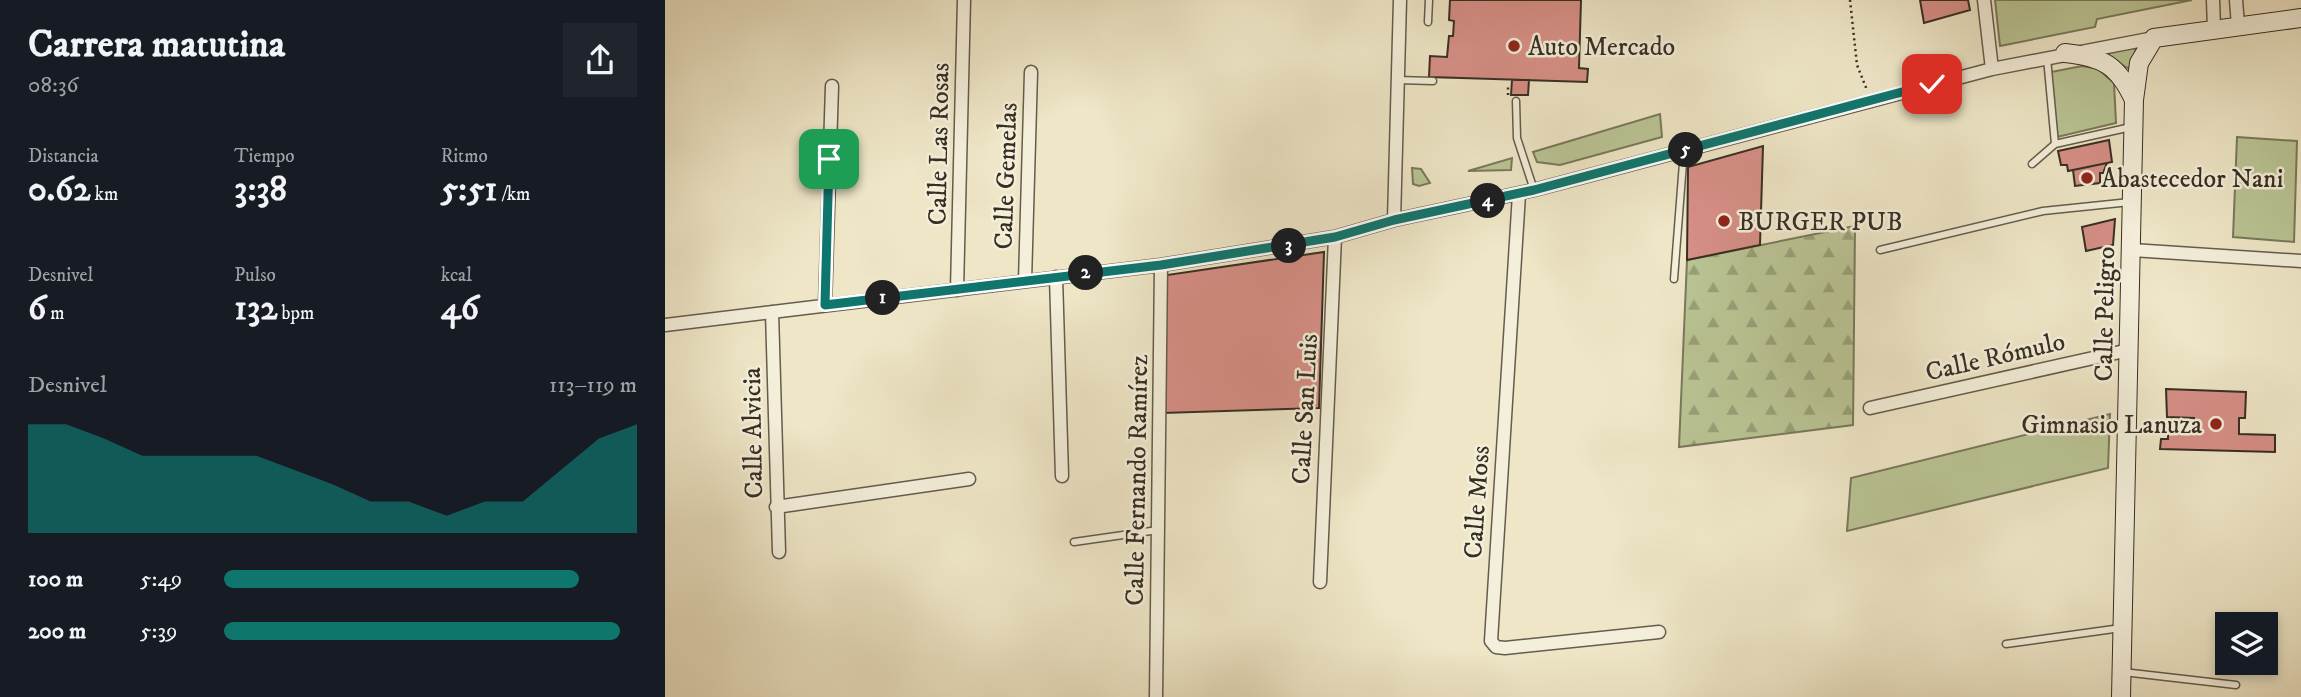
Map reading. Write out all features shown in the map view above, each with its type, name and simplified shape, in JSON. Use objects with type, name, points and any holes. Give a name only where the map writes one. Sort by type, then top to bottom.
[{"type":"main road","points":[[2154,38],[2301,18]]},
{"type":"main road","name":"Calle Peligro","points":[[2121,697],[2134,100],[2139,63],[2154,38]]},
{"type":"main road","points":[[2066,53],[2093,56],[2114,68],[2134,100]]},
{"type":"street","name":"Calle Las Rosas","points":[[957,290],[964,0]]},
{"type":"street","points":[[1394,220],[1400,0]]},
{"type":"street","points":[[1984,0],[1992,69]]},
{"type":"street","points":[[2213,0],[2214,28]]},
{"type":"street","points":[[2236,0],[2238,25]]},
{"type":"street","points":[[665,325],[1161,265],[1335,237],[1394,220],[1519,194],[1992,69],[2154,38]]},
{"type":"street","name":"Calle Gemelas","points":[[1025,281],[1031,72]]},
{"type":"street","points":[[825,305],[832,86]]},
{"type":"street","name":"Calle Moss","points":[[1519,194],[1491,640],[1496,647],[1505,648],[1660,632]]},
{"type":"street","name":"Calle San Luis","points":[[1320,582],[1335,237]]},
{"type":"street","points":[[2132,250],[2301,261]]},
{"type":"street","name":"Calle Fernando Ramírez","points":[[1156,697],[1161,265]]},
{"type":"street","points":[[1056,277],[1062,476]]},
{"type":"street","name":"Calle Alvicia","points":[[772,312],[779,552]]},
{"type":"street","name":"Calle Rómulo","points":[[1870,408],[2129,350]]},
{"type":"street","points":[[776,507],[969,479]]},
{"type":"lane","points":[[1428,22],[1429,0]]},
{"type":"lane","points":[[2047,57],[2055,144]]},
{"type":"lane","points":[[1397,79],[1433,82]]},
{"type":"lane","points":[[1516,101],[1517,138],[1534,190]]},
{"type":"lane","points":[[2032,164],[2055,144],[2134,127]]},
{"type":"lane","points":[[1674,279],[1683,150]]},
{"type":"lane","points":[[1880,250],[2043,211],[2132,201]]},
{"type":"lane","points":[[1074,542],[1158,530]]},
{"type":"lane","points":[[2006,644],[2123,628]]},
{"type":"lane","points":[[2122,671],[2236,685]]},
{"type":"path","points":[[1850,0],[1857,65],[1871,100]]},
{"type":"green space","points":[[1995,0],[2192,0],[2097,19],[2095,27],[2000,46]]},
{"type":"green space","points":[[2136,43],[2134,66],[2127,68],[2100,49]]},
{"type":"green space","points":[[2082,66],[2098,69],[2114,83],[2116,123],[2057,137],[2051,72]]},
{"type":"green space","points":[[1660,114],[1662,137],[1560,165],[1537,162],[1533,152]]},
{"type":"green space","points":[[2237,137],[2297,141],[2294,242],[2233,237]]},
{"type":"green space","points":[[1512,158],[1511,170],[1468,171]]},
{"type":"green space","points":[[1412,168],[1421,169],[1430,183],[1419,186],[1413,184]]},
{"type":"green space","points":[[1855,226],[1853,425],[1679,447],[1687,260]]},
{"type":"green space","points":[[2110,414],[2108,468],[1847,531],[1851,478]]},
{"type":"building","name":"Auto Mercado","points":[[1450,0],[1581,0],[1579,68],[1588,69],[1587,82],[1429,77],[1430,56],[1447,57],[1449,36],[1453,36],[1454,21],[1449,20]]},
{"type":"building","points":[[1920,0],[1968,0],[1970,10],[1924,23]]},
{"type":"building","points":[[1512,80],[1529,80],[1528,95],[1511,95]]},
{"type":"building","points":[[2109,140],[2112,162],[2068,171],[2067,165],[2061,165],[2058,151]]},
{"type":"building","name":"BURGER PUB","points":[[1763,146],[1760,245],[1687,260],[1688,167]]},
{"type":"building","name":"Abastecedor Nani","points":[[2107,163],[2103,173],[2100,173],[2100,183],[2075,186],[2073,170]]},
{"type":"building","points":[[2115,219],[2113,245],[2086,251],[2082,227]]},
{"type":"building","points":[[1324,252],[1319,408],[1163,413],[1167,275]]},
{"type":"building","name":"Gimnasio Lanuza","points":[[2166,389],[2246,392],[2245,418],[2239,418],[2239,434],[2275,435],[2275,452],[2160,449],[2161,439],[2168,439],[2168,430],[2194,431],[2194,418],[2167,417]]},
{"type":"place","name":"Auto Mercado","points":[[1514,46]]},
{"type":"place","name":"Abastecedor Nani","points":[[2087,178]]},
{"type":"place","name":"BURGER PUB","points":[[1724,221]]},
{"type":"place","name":"Gimnasio Lanuza","points":[[2216,424]]},
{"type":"route","points":[[829,159],[825,305],[1161,265],[1335,237],[1394,220],[1534,190],[1932,84]]}]
